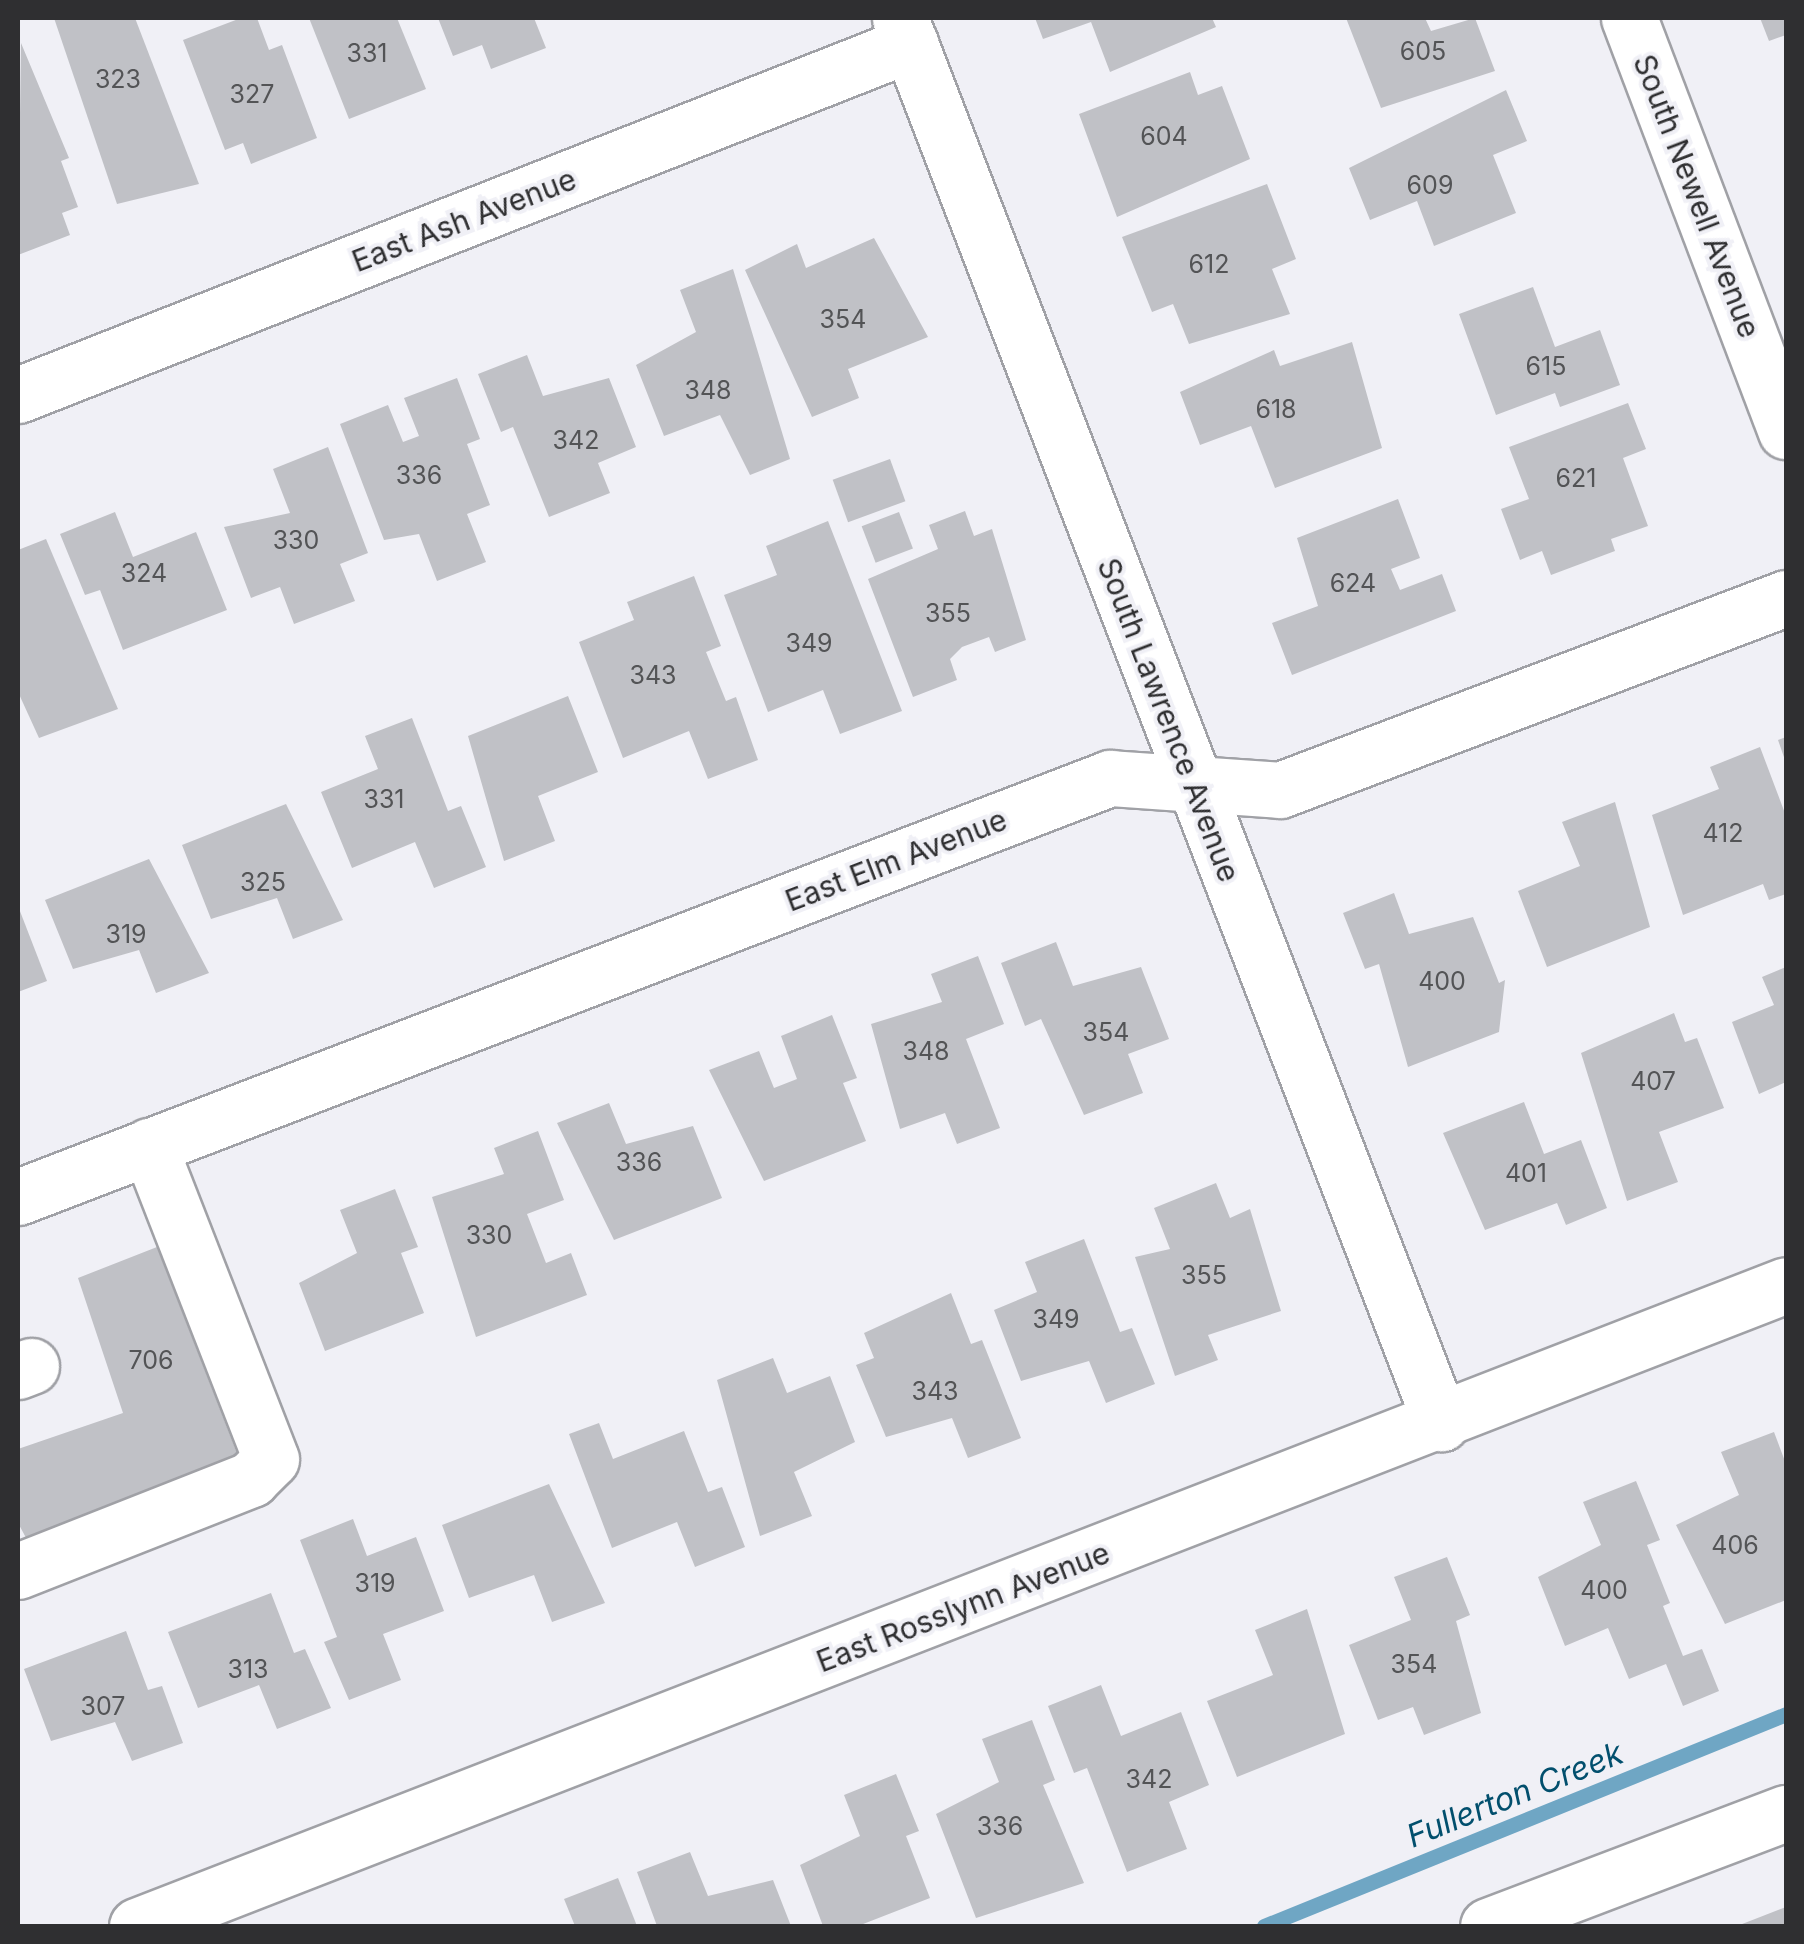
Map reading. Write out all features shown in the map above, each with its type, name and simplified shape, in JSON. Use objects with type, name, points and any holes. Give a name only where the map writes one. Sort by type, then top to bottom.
[{"type":"street","name":"South Newell Avenue","points":[[1629,18],[1786,430]]},
{"type":"street","name":"East Ash Avenue","points":[[18,395],[905,31]]},
{"type":"street","name":"South Lawrence Avenue","points":[[905,31],[1440,1422]]},
{"type":"street","name":"East Elm Avenue","points":[[18,1198],[1110,778],[1280,790],[1786,598]]},
{"type":"street","points":[[18,1571],[250,1478],[271,1459],[150,1146]]},
{"type":"street","name":"East Rosslynn Avenue","points":[[138,1926],[1786,1286]]},
{"type":"street","points":[[1488,1926],[1570,1912],[1786,1813]]},
{"type":"building","points":[[54,18],[135,18],[199,184],[117,204]]},
{"type":"building","points":[[241,18],[257,18],[269,50],[282,45],[317,138],[251,164],[243,143],[225,150],[183,40]]},
{"type":"building","points":[[309,18],[397,18],[426,89],[349,119]]},
{"type":"building","points":[[438,18],[534,18],[546,48],[491,69],[482,45],[453,56]]},
{"type":"building","points":[[1035,18],[1212,18],[1216,27],[1110,72],[1091,22],[1043,39]]},
{"type":"building","points":[[1346,18],[1425,18],[1431,31],[1475,18],[1495,71],[1381,108]]},
{"type":"building","points":[[1760,18],[1786,18],[1786,35],[1769,41]]},
{"type":"building","points":[[21,43],[69,158],[61,161],[78,207],[62,213],[70,235],[18,255]]},
{"type":"building","points":[[1190,72],[1198,95],[1222,86],[1250,159],[1117,217],[1079,114]]},
{"type":"building","points":[[1506,90],[1527,141],[1493,155],[1516,213],[1434,246],[1417,201],[1370,220],[1349,168]]},
{"type":"building","points":[[1267,184],[1296,259],[1272,269],[1290,314],[1189,344],[1173,304],[1152,312],[1122,237]]},
{"type":"building","points":[[874,238],[928,337],[848,369],[859,398],[812,417],[745,270],[797,244],[806,268]]},
{"type":"building","points":[[733,269],[790,459],[750,475],[720,415],[664,436],[636,365],[696,332],[680,290]]},
{"type":"building","points":[[1533,287],[1555,347],[1600,330],[1620,385],[1560,407],[1555,393],[1496,415],[1459,314]]},
{"type":"building","points":[[1352,342],[1382,448],[1275,488],[1251,426],[1200,445],[1180,392],[1274,350],[1280,366]]},
{"type":"building","points":[[527,355],[543,396],[609,378],[636,447],[598,463],[610,493],[549,517],[513,427],[501,432],[478,374]]},
{"type":"building","points":[[457,378],[480,439],[467,444],[490,505],[467,514],[486,562],[437,581],[419,534],[384,540],[340,424],[388,405],[403,442],[419,436],[404,398]]},
{"type":"building","points":[[1628,403],[1646,449],[1623,458],[1648,526],[1611,539],[1615,551],[1551,575],[1542,551],[1520,560],[1501,509],[1529,499],[1509,447]]},
{"type":"building","points":[[328,447],[368,553],[340,564],[355,601],[294,624],[280,587],[251,598],[224,527],[290,513],[273,469]]},
{"type":"building","points":[[890,459],[905,501],[848,522],[833,480]]},
{"type":"building","points":[[1398,499],[1420,558],[1391,569],[1400,590],[1442,574],[1456,611],[1292,675],[1272,623],[1318,606],[1297,538]]},
{"type":"building","points":[[965,511],[974,536],[992,529],[1026,640],[995,652],[989,637],[962,647],[950,659],[957,680],[913,697],[868,579],[938,549],[929,525]]},
{"type":"building","points":[[115,512],[133,557],[196,532],[227,610],[123,650],[100,590],[85,595],[60,534]]},
{"type":"building","points":[[899,512],[913,548],[876,563],[862,526]]},
{"type":"building","points":[[828,521],[902,711],[840,734],[823,690],[768,712],[724,595],[777,575],[766,546]]},
{"type":"building","points":[[46,539],[118,709],[39,738],[18,692],[18,550]]},
{"type":"building","points":[[694,576],[721,646],[706,652],[726,701],[736,697],[758,760],[708,779],[689,731],[623,758],[579,642],[634,620],[627,602]]},
{"type":"building","points":[[568,696],[598,772],[538,796],[555,841],[504,861],[468,736]]},
{"type":"building","points":[[412,718],[448,811],[461,806],[486,867],[434,888],[415,842],[352,868],[321,792],[378,769],[365,736]]},
{"type":"building","points":[[1786,737],[1786,763],[1778,740]]},
{"type":"building","points":[[1760,747],[1786,816],[1786,894],[1769,900],[1763,884],[1683,915],[1652,815],[1719,789],[1710,767]]},
{"type":"building","points":[[1615,802],[1650,927],[1547,967],[1518,891],[1580,866],[1562,822]]},
{"type":"building","points":[[286,804],[343,920],[293,939],[277,898],[211,919],[182,845]]},
{"type":"building","points":[[149,859],[209,973],[156,993],[139,950],[73,969],[45,900]]},
{"type":"building","points":[[1394,893],[1409,934],[1473,917],[1499,983],[1505,980],[1499,1032],[1408,1067],[1379,964],[1365,969],[1343,913]]},
{"type":"building","points":[[18,906],[47,981],[18,992]]},
{"type":"building","points":[[1056,942],[1073,986],[1141,967],[1169,1039],[1128,1054],[1143,1093],[1084,1115],[1041,1019],[1025,1026],[1001,963]]},
{"type":"building","points":[[978,956],[1004,1024],[966,1039],[1000,1128],[957,1144],[945,1113],[900,1129],[871,1024],[942,1002],[931,974]]},
{"type":"building","points":[[1786,967],[1786,1082],[1759,1094],[1732,1022],[1774,1005],[1762,977]]},
{"type":"building","points":[[1674,1013],[1685,1042],[1697,1038],[1724,1108],[1659,1132],[1678,1182],[1627,1201],[1581,1053]]},
{"type":"building","points":[[832,1015],[857,1078],[843,1083],[866,1141],[764,1181],[709,1070],[759,1051],[774,1088],[797,1079],[781,1036]]},
{"type":"building","points":[[1524,1102],[1544,1154],[1581,1140],[1607,1208],[1566,1225],[1557,1203],[1485,1230],[1443,1133]]},
{"type":"building","points":[[609,1103],[626,1144],[693,1126],[722,1198],[614,1240],[557,1123]]},
{"type":"building","points":[[538,1131],[564,1200],[527,1214],[546,1263],[571,1253],[587,1295],[476,1337],[432,1197],[504,1174],[494,1148]]},
{"type":"building","points":[[1216,1183],[1230,1218],[1250,1209],[1281,1311],[1208,1335],[1218,1360],[1175,1376],[1135,1257],[1170,1249],[1154,1208]]},
{"type":"building","points":[[395,1189],[418,1247],[401,1253],[424,1313],[325,1351],[299,1283],[357,1253],[340,1210]]},
{"type":"building","points":[[1084,1239],[1120,1332],[1132,1328],[1155,1384],[1106,1403],[1089,1361],[1021,1381],[994,1310],[1037,1292],[1025,1262]]},
{"type":"building","points":[[157,1247],[242,1466],[31,1547],[18,1523],[18,1449],[123,1413],[78,1278]]},
{"type":"building","points":[[951,1293],[971,1344],[982,1340],[1021,1438],[968,1458],[952,1418],[886,1437],[856,1365],[874,1358],[864,1333]]},
{"type":"building","points":[[773,1358],[787,1393],[830,1376],[855,1442],[794,1472],[812,1516],[760,1536],[717,1380]]},
{"type":"building","points":[[599,1423],[613,1459],[684,1431],[708,1492],[722,1487],[745,1547],[695,1567],[677,1522],[612,1548],[569,1434]]},
{"type":"building","points":[[1774,1432],[1786,1464],[1786,1600],[1725,1624],[1676,1525],[1739,1495],[1721,1452]]},
{"type":"building","points":[[1636,1481],[1660,1540],[1647,1545],[1670,1603],[1663,1606],[1683,1656],[1702,1649],[1719,1691],[1683,1706],[1666,1664],[1629,1679],[1608,1628],[1565,1646],[1538,1577],[1601,1545],[1583,1502]]},
{"type":"building","points":[[549,1484],[605,1603],[552,1622],[534,1575],[469,1598],[442,1525]]},
{"type":"building","points":[[353,1519],[367,1556],[416,1537],[444,1611],[383,1634],[401,1680],[349,1700],[324,1642],[337,1637],[300,1540]]},
{"type":"building","points":[[1447,1557],[1470,1615],[1456,1621],[1481,1713],[1424,1735],[1413,1707],[1378,1720],[1349,1645],[1411,1620],[1394,1577]]},
{"type":"building","points":[[271,1593],[294,1653],[305,1649],[331,1708],[277,1729],[259,1685],[198,1708],[168,1632]]},
{"type":"building","points":[[1307,1609],[1345,1734],[1237,1777],[1207,1701],[1273,1675],[1255,1630]]},
{"type":"building","points":[[126,1631],[148,1690],[162,1686],[183,1743],[132,1761],[115,1722],[51,1741],[24,1669]]},
{"type":"building","points":[[1101,1685],[1121,1736],[1181,1712],[1209,1785],[1169,1802],[1187,1849],[1127,1872],[1087,1768],[1074,1773],[1048,1706]]},
{"type":"building","points":[[1032,1720],[1055,1780],[1043,1785],[1084,1883],[976,1918],[936,1814],[999,1782],[982,1739]]},
{"type":"building","points":[[896,1774],[919,1831],[906,1836],[930,1898],[858,1926],[823,1926],[800,1865],[860,1836],[844,1795]]},
{"type":"building","points":[[690,1852],[708,1896],[773,1880],[791,1926],[657,1926],[637,1872]]},
{"type":"building","points":[[618,1878],[637,1926],[575,1926],[564,1899]]},
{"type":"building","points":[[1786,1907],[1786,1926],[1737,1926]]},
{"type":"waterway","name":"Fullerton Creek","points":[[1264,1926],[1786,1714]]}]
